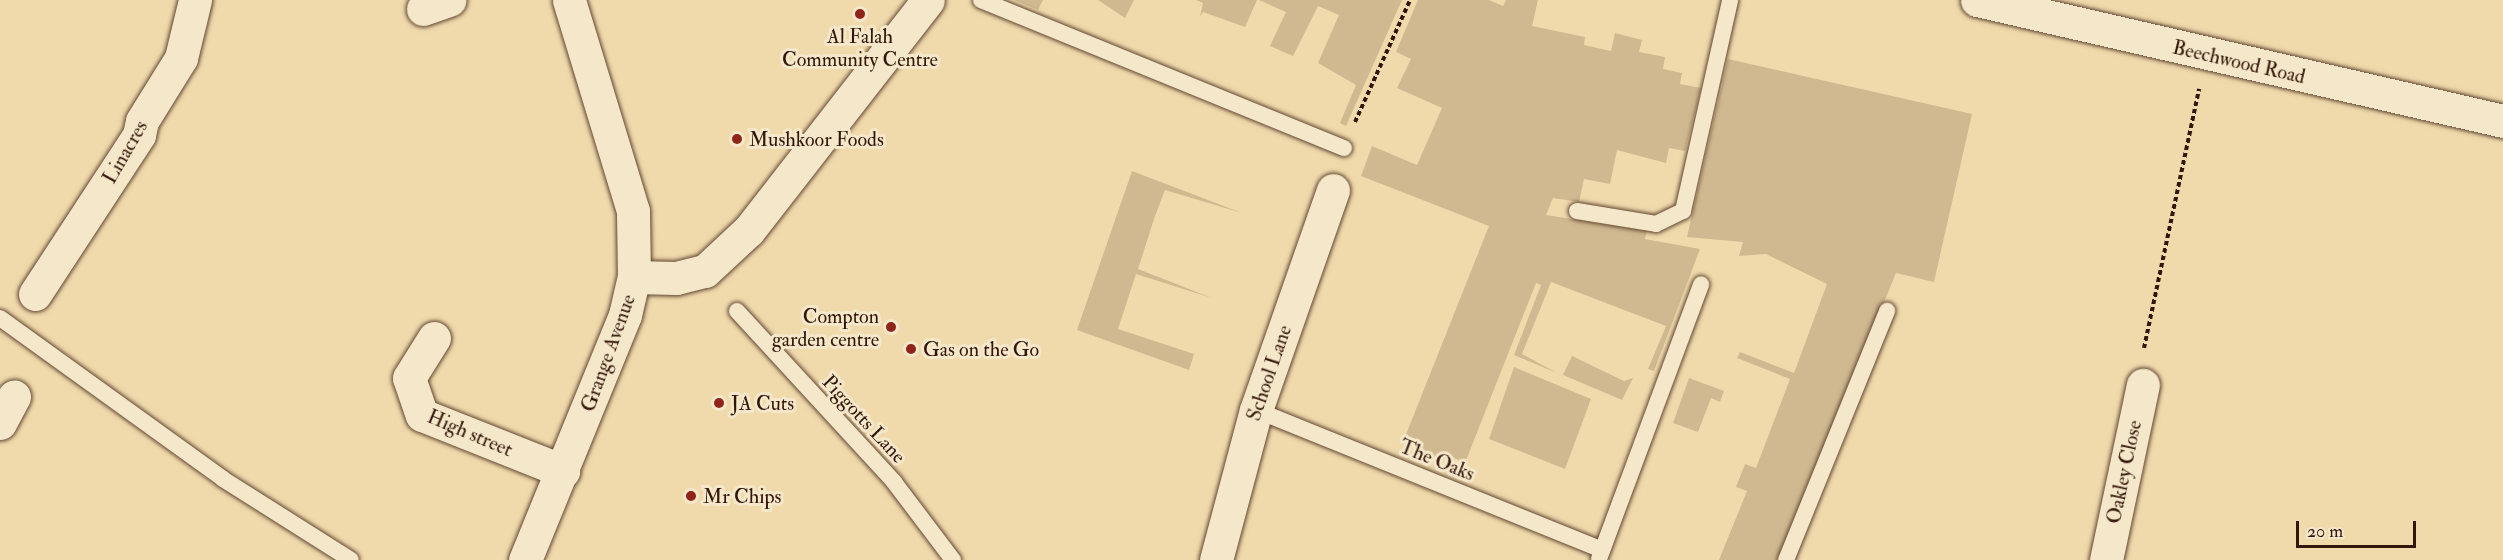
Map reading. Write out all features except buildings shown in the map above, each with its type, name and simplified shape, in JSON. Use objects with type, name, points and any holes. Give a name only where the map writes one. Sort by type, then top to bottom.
[{"type":"street","name":"Linacres","points":[[35,294],[140,135],[142,121],[181,58],[195,0]]},
{"type":"street","name":"Grange Avenue","points":[[525,560],[625,315],[634,277],[633,211],[569,0]]},
{"type":"street","points":[[634,277],[676,278],[705,271],[723,255],[749,230],[928,0]]},
{"type":"street","name":"Beechwood Road","points":[[1977,0],[2207,55],[2503,121]]},
{"type":"street","name":"School Lane","points":[[1216,560],[1256,410],[1333,190]]},
{"type":"street","name":"High street","points":[[434,338],[409,378],[422,415],[563,471]]},
{"type":"street","name":"Oakley Close","points":[[2106,560],[2143,385]]},
{"type":"lane","points":[[981,0],[1344,148]]},
{"type":"lane","points":[[1576,211],[1656,224],[1683,211],[1730,0]]},
{"type":"lane","name":"The Oaks","points":[[1256,410],[1600,555],[1701,284]]},
{"type":"lane","name":"Piggotts Lane","points":[[737,311],[894,482],[954,560]]},
{"type":"lane","points":[[1786,560],[1887,311]]},
{"type":"lane","points":[[0,318],[223,479],[351,560]]},
{"type":"path","points":[[1344,148],[1410,0]]},
{"type":"path","points":[[2143,385],[2145,325],[2207,55]]},
{"type":"shaded area","points":[[1014,0],[1043,0],[1038,10]]},
{"type":"shaded area","points":[[1098,0],[1134,0],[1125,18]]},
{"type":"shaded area","points":[[1196,0],[1257,0],[1245,27],[1203,12],[1200,17],[1203,3]]},
{"type":"shaded area","points":[[1259,0],[1402,0],[1346,126],[1340,123],[1356,85],[1318,63],[1339,15],[1318,6],[1293,56],[1270,46],[1286,12]]},
{"type":"shaded area","points":[[1418,0],[1489,0],[1503,6],[1506,0],[1538,0],[1532,26],[1585,37],[1584,45],[1611,51],[1615,33],[1642,40],[1639,52],[1665,57],[1663,69],[1682,73],[1680,84],[1701,88],[1685,151],[1669,148],[1666,163],[1617,150],[1610,184],[1584,179],[1579,202],[1553,198],[1546,215],[1647,231],[1645,239],[1700,249],[1654,371],[1648,369],[1666,326],[1551,282],[1522,354],[1557,373],[1514,355],[1541,285],[1536,283],[1465,463],[1446,454],[1441,460],[1403,442],[1489,226],[1361,176],[1372,146],[1417,165],[1442,108],[1397,88],[1411,59],[1396,52]]},
{"type":"shaded area","points":[[1728,59],[1972,114],[1934,282],[1896,273],[1779,560],[1719,560],[1747,491],[1736,487],[1745,464],[1756,468],[1790,379],[1737,358],[1740,352],[1794,373],[1827,284],[1766,254],[1739,256],[1743,242],[1687,237]]},
{"type":"shaded area","points":[[1132,171],[1242,213],[1165,190],[1155,216],[1138,269],[1212,298],[1136,274],[1118,329],[1194,354],[1189,370],[1077,330]]},
{"type":"shaded area","points":[[1572,356],[1624,381],[1633,378],[1622,400],[1563,375]]},
{"type":"shaded area","points":[[1514,367],[1591,399],[1565,469],[1489,439]]},
{"type":"shaded area","points":[[1689,378],[1724,391],[1720,402],[1711,398],[1698,432],[1673,423]]},
{"type":"place","name":"Al Falah Community Centre","points":[[860,14]]},
{"type":"place","name":"Mushkoor Foods","points":[[737,139]]},
{"type":"place","name":"Compton garden centre","points":[[891,327]]},
{"type":"place","name":"Gas on the Go","points":[[911,349]]},
{"type":"place","name":"JA Cuts","points":[[719,403]]},
{"type":"place","name":"Mr Chips","points":[[691,496]]}]
